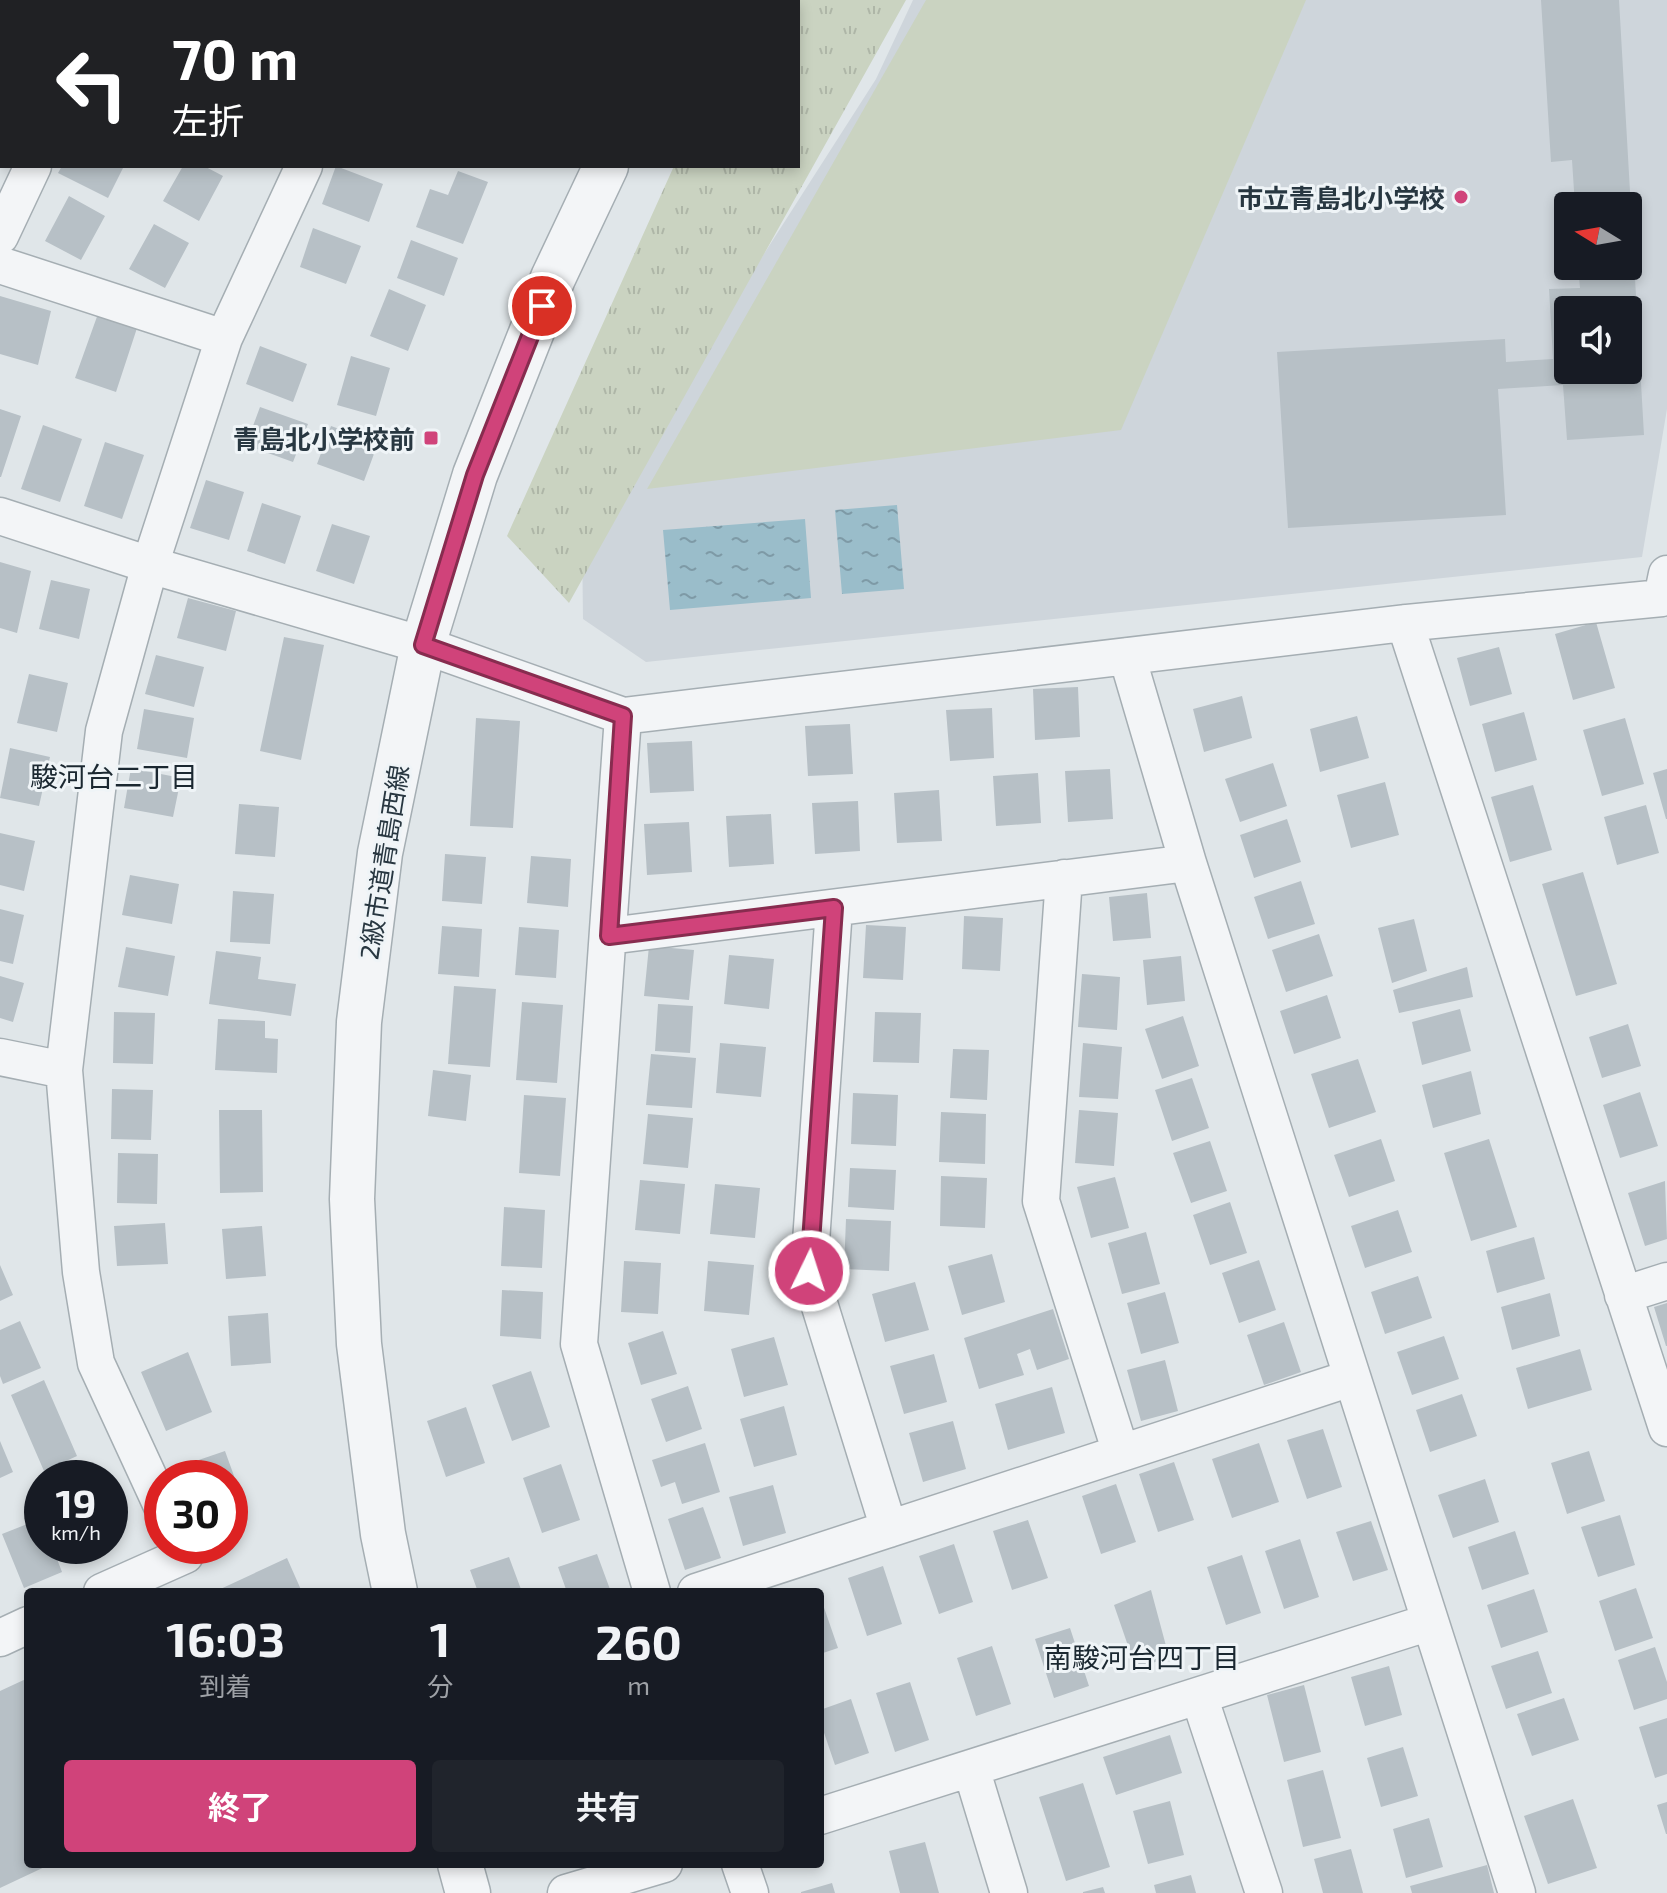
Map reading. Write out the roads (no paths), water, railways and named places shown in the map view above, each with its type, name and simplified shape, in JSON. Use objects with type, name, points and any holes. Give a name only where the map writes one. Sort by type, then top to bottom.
[{"type":"street","points":[[0,236],[32,168]]},
{"type":"street","points":[[144,1467],[96,1363],[81,1272],[64,1070],[104,731],[150,565],[224,338],[303,168]]},
{"type":"street","name":"2級市道青島西線","points":[[394,1588],[383,1534],[359,1344],[352,1199],[359,1022],[378,869],[423,645],[475,475],[553,278],[605,168]]},
{"type":"street","points":[[0,265],[224,338]]},
{"type":"street","points":[[0,516],[150,565],[423,645],[623,716],[1405,623],[1665,596]]},
{"type":"street","points":[[1405,623],[1667,1428]]},
{"type":"street","points":[[1127,656],[1188,863],[1517,1893]]},
{"type":"street","points":[[623,716],[579,1344],[651,1588]]},
{"type":"street","points":[[609,936],[1188,863]]},
{"type":"street","points":[[1064,878],[1041,1201],[1121,1453]]},
{"type":"street","points":[[834,908],[809,1271],[889,1529]]},
{"type":"street","points":[[0,1057],[64,1070]]},
{"type":"street","points":[[1623,1295],[1667,1281]]},
{"type":"street","points":[[708,1588],[1351,1378]]},
{"type":"street","points":[[111,1588],[165,1564]]},
{"type":"street","points":[[824,1815],[1430,1622]]},
{"type":"street","points":[[1199,1696],[1264,1893]]},
{"type":"street","points":[[971,1768],[1009,1893]]},
{"type":"street","points":[[461,1868],[468,1893]]},
{"type":"street","points":[[566,1893],[650,1868]]},
{"type":"street","points":[[741,1868],[750,1893]]},
{"type":"water","points":[[897,505],[904,589],[842,594],[835,510]]},
{"type":"water","points":[[805,519],[811,598],[670,610],[663,530]]},
{"type":"place","name":"市立青島北小学校","points":[[1461,197]]},
{"type":"place","name":"青島北小学校前","points":[[431,438]]},
{"type":"district","name":"駿河台二丁目","points":[[114,776]]},
{"type":"district","name":"南駿河台四丁目","points":[[1142,1657]]}]
